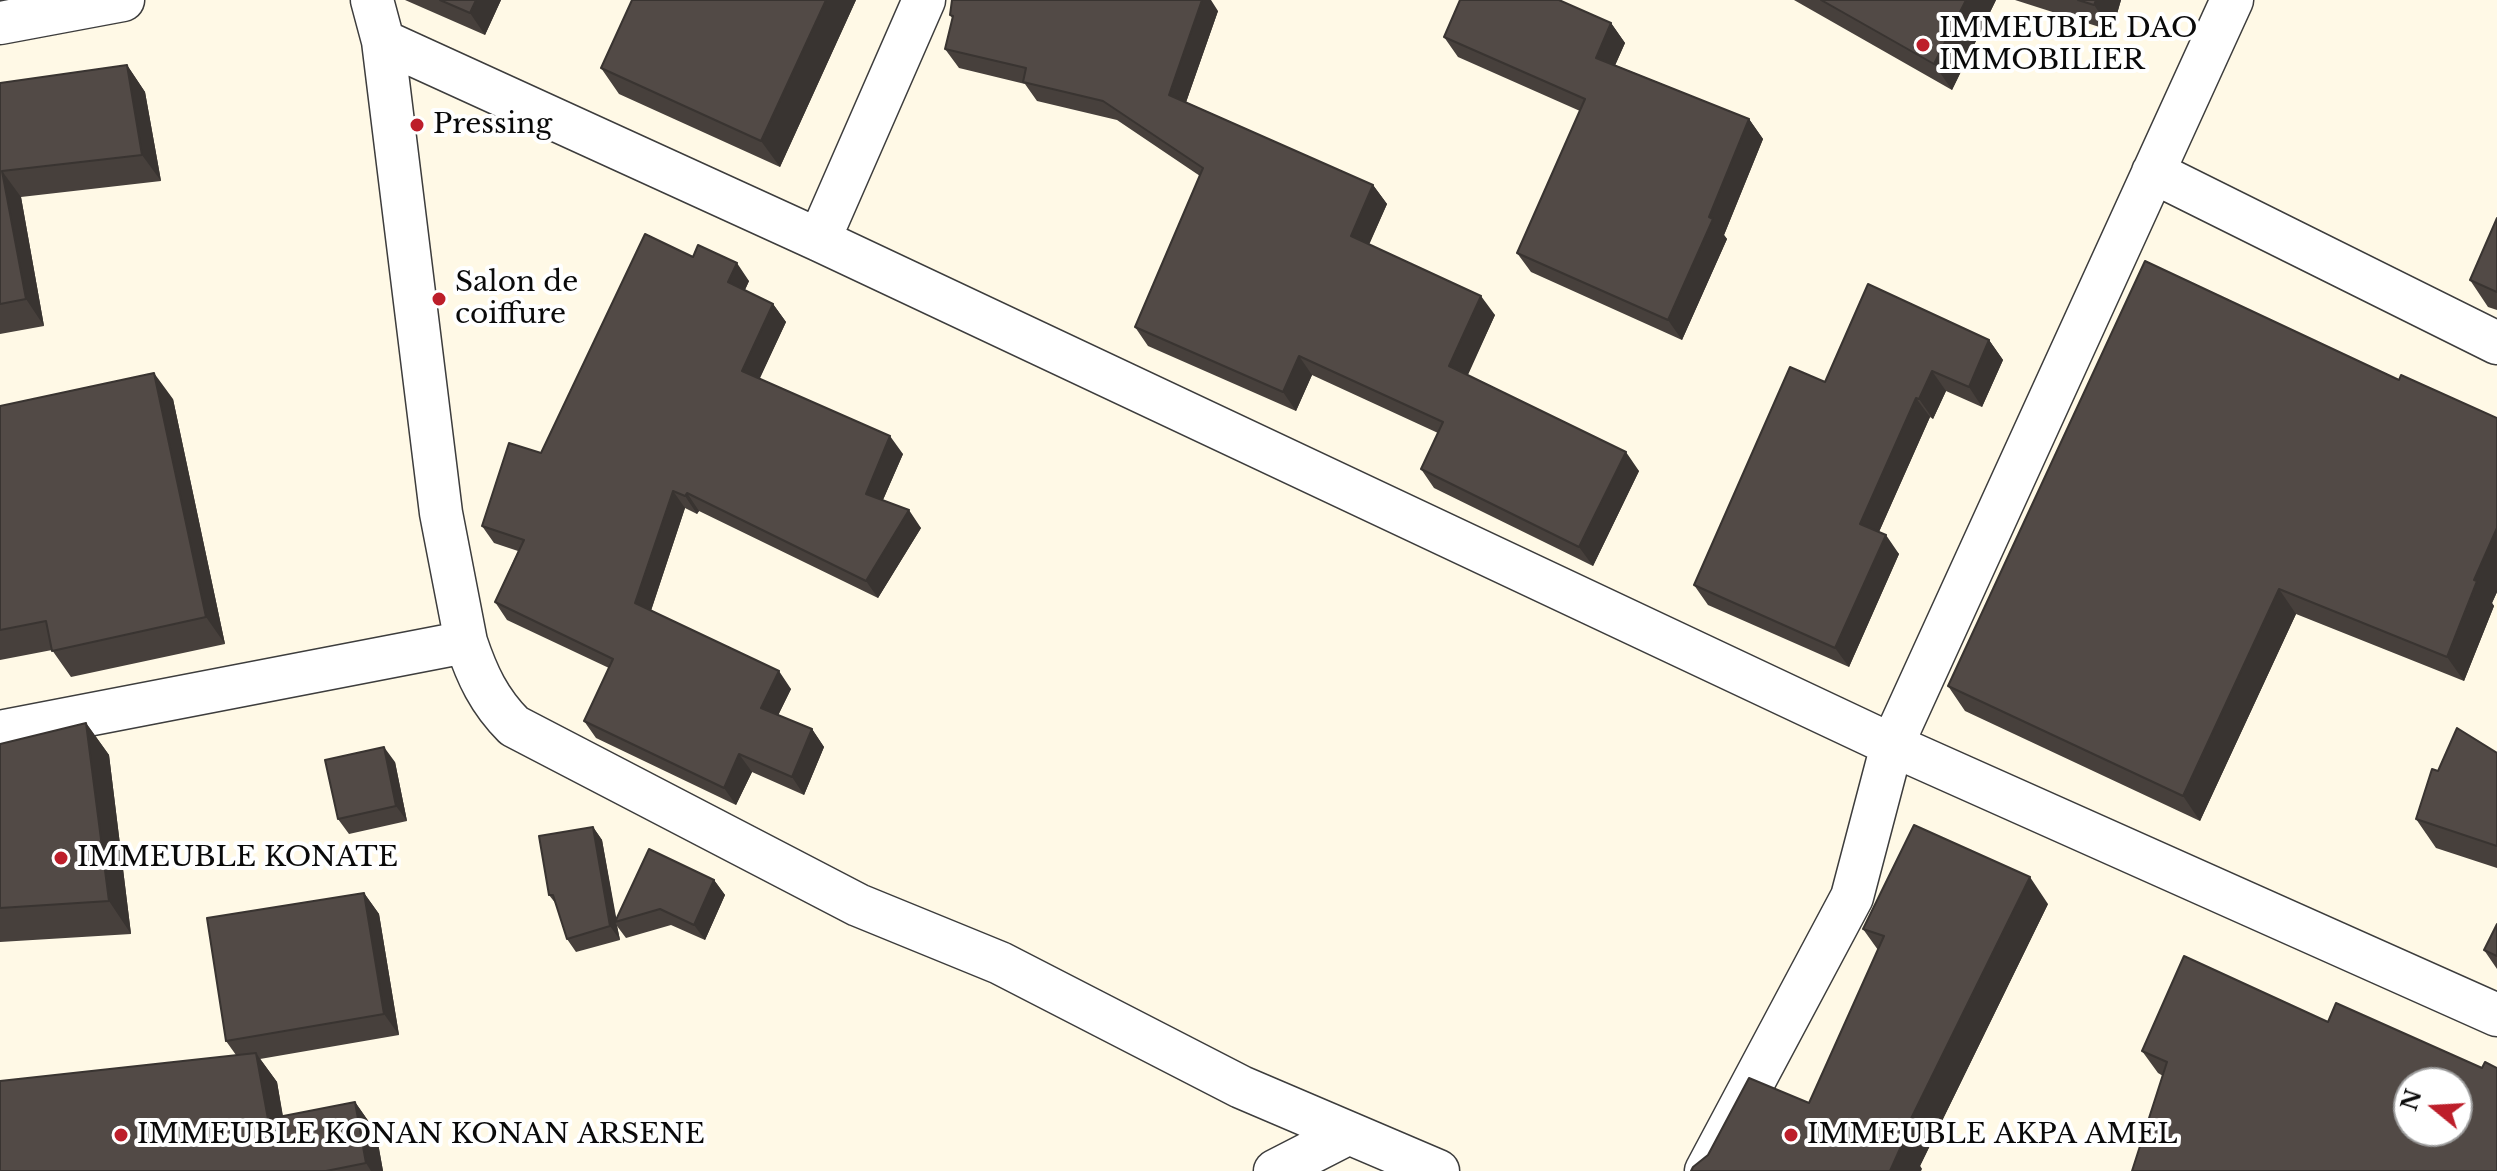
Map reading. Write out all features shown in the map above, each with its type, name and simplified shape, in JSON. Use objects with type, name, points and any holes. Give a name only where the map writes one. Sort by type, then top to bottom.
[{"type":"street","points":[[0,23],[123,0]]},
{"type":"street","points":[[372,0],[383,41],[441,513],[466,642],[478,679],[497,709],[514,726],[858,905],[1000,963],[1241,1087],[1438,1171]]},
{"type":"street","points":[[819,240],[924,0]]},
{"type":"street","points":[[1706,1171],[1852,897],[1892,745],[2232,0]]},
{"type":"street","points":[[383,41],[819,240],[1892,745],[2497,1015]]},
{"type":"street","points":[[2153,172],[2497,343]]},
{"type":"street","points":[[0,732],[466,642]]},
{"type":"street","points":[[1275,1171],[1349,1133]]},
{"type":"building","points":[[440,0],[476,0],[470,13]]},
{"type":"building","points":[[632,0],[826,0],[761,141],[601,68]]},
{"type":"building","points":[[952,0],[1202,0],[1169,95],[1373,185],[1351,236],[1481,296],[1449,366],[1626,452],[1579,547],[1421,469],[1443,422],[1299,356],[1283,392],[1135,327],[1203,168],[1103,101],[1023,82],[1026,68],[945,49],[953,16],[950,15]]},
{"type":"building","points":[[1460,0],[1559,0],[1611,23],[1596,58],[1749,119],[1709,217],[1713,219],[1668,320],[1517,253],[1585,99],[1444,37]]},
{"type":"building","points":[[1821,0],[1966,0],[1934,64]]},
{"type":"building","points":[[2078,0],[2096,0],[2094,5]]},
{"type":"building","points":[[127,65],[142,155],[2,171],[26,299],[0,304],[0,83]]},
{"type":"building","points":[[2497,218],[2497,292],[2470,280]]},
{"type":"building","points":[[645,234],[693,257],[698,245],[737,263],[728,282],[773,304],[742,371],[890,436],[866,494],[909,510],[866,581],[687,493],[685,496],[673,491],[635,603],[779,671],[761,708],[812,729],[792,777],[739,754],[724,788],[584,721],[613,659],[495,602],[524,540],[482,526],[509,443],[541,453]]},
{"type":"building","points":[[2145,261],[2399,380],[2401,375],[2497,418],[2497,528],[2474,580],[2477,581],[2447,657],[2279,589],[2183,796],[1948,686]]},
{"type":"building","points":[[1868,284],[1989,340],[1969,387],[1932,371],[1919,399],[1916,398],[1860,524],[1886,535],[1835,648],[1694,585],[1790,367],[1825,382]]},
{"type":"building","points":[[154,373],[206,617],[52,651],[46,621],[0,630],[0,406]]},
{"type":"building","name":"IMMEUBLE KONATE","points":[[86,723],[109,901],[0,908],[0,744]]},
{"type":"building","points":[[2457,728],[2497,753],[2497,846],[2416,819],[2432,769],[2438,771]]},
{"type":"building","points":[[384,747],[396,806],[338,819],[325,760]]},
{"type":"building","points":[[1914,825],[2030,877],[1900,1141],[1903,1142],[1890,1171],[1691,1171],[1708,1155],[1749,1078],[1809,1103],[1884,936],[1863,929]]},
{"type":"building","points":[[593,827],[610,926],[567,939],[553,895],[549,895],[539,836]]},
{"type":"building","points":[[649,849],[714,880],[694,925],[660,909],[615,922]]},
{"type":"building","points":[[364,893],[384,1014],[226,1041],[207,918]]},
{"type":"building","points":[[2497,924],[2497,956],[2484,950]]},
{"type":"building","points":[[2184,956],[2328,1022],[2336,1003],[2482,1068],[2485,1062],[2497,1068],[2497,1171],[2132,1171],[2167,1062],[2142,1051]]},
{"type":"building","points":[[256,1053],[268,1119],[355,1102],[366,1163],[326,1171],[0,1171],[0,1081]]},
{"type":"place","name":"IMMEUBLE DAO IMMOBILIER","points":[[1923,45]]},
{"type":"place","name":"Pressing","points":[[417,125]]},
{"type":"place","name":"Salon de coiffure","points":[[439,299]]},
{"type":"place","name":"IMMEUBLE KONATE","points":[[61,858]]},
{"type":"place","name":"IMMEUBLE KONAN KONAN ARSENE","points":[[121,1135]]},
{"type":"place","name":"IMMEUBLE AKPA AMEL","points":[[1791,1135]]}]
